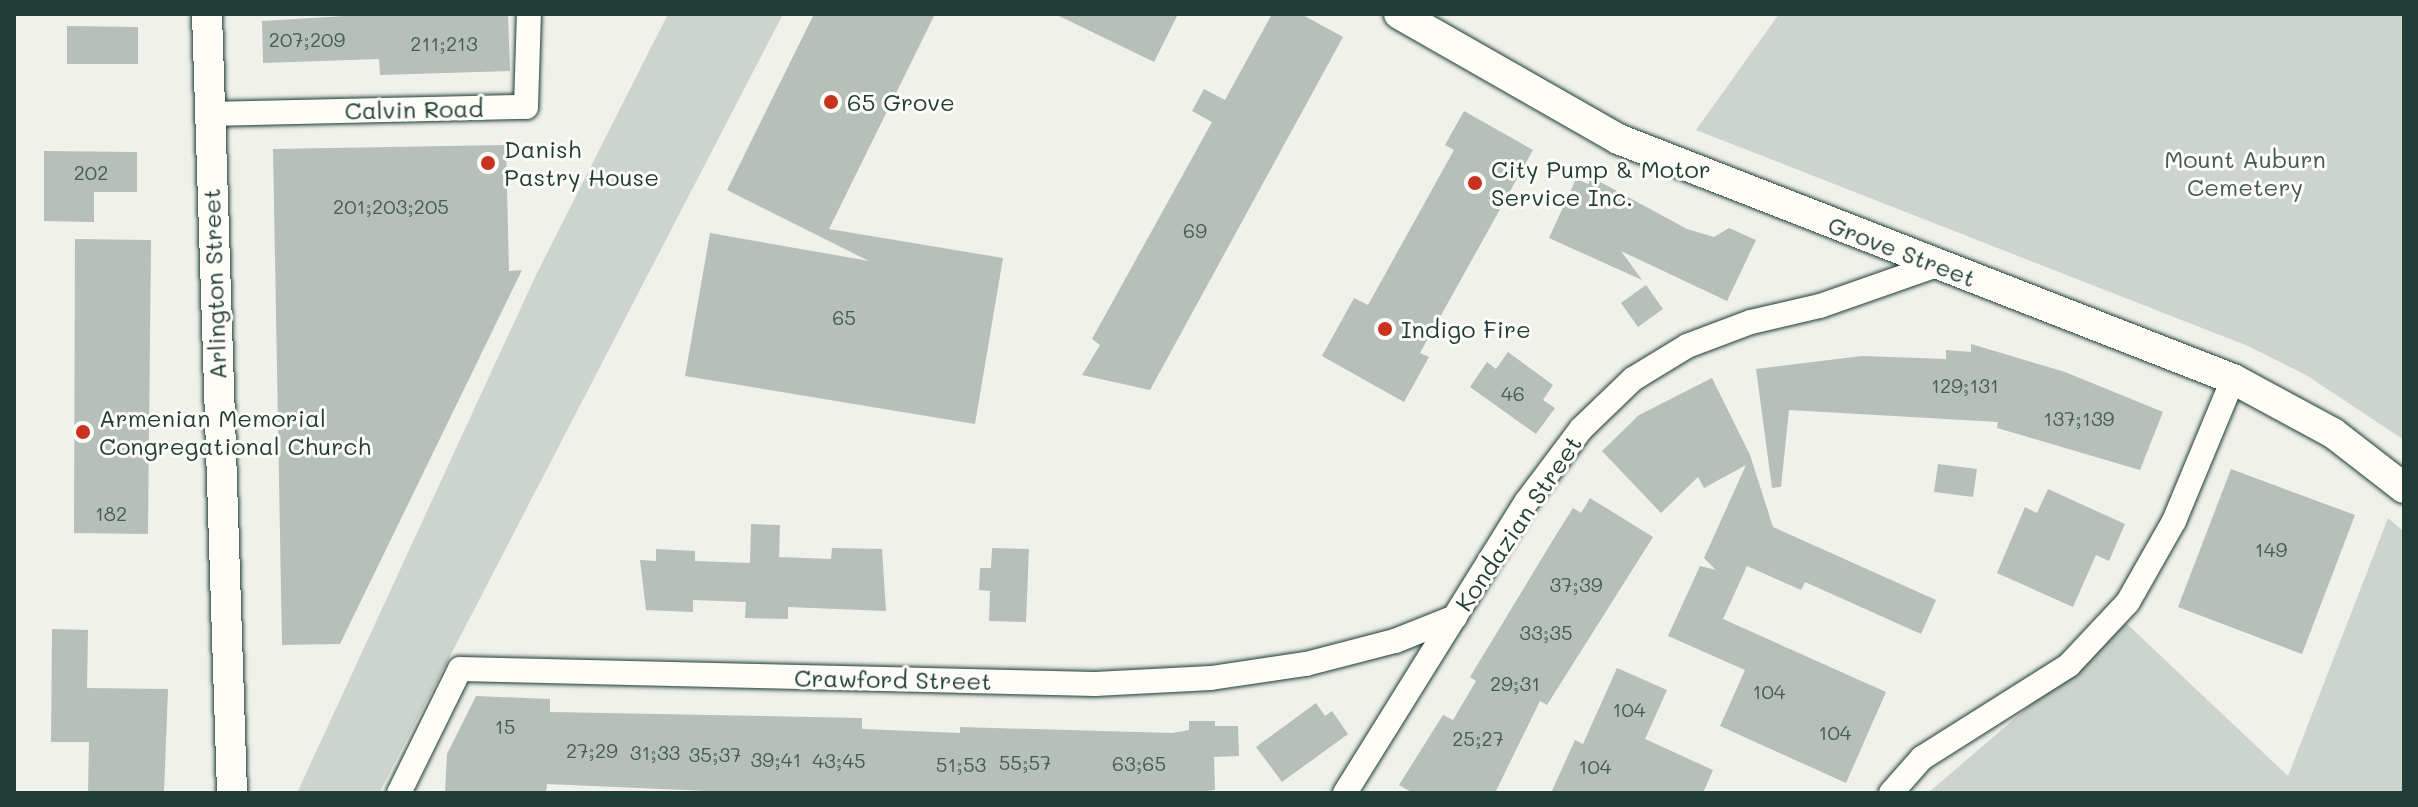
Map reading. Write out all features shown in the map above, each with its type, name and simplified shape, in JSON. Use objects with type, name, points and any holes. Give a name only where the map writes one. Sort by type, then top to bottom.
[{"type":"street","name":"Arlington Street","points":[[207,14],[232,793]]},
{"type":"street","name":"Calvin Road","points":[[209,114],[526,107],[529,14]]},
{"type":"street","name":"Grove Street","points":[[1399,14],[1618,139],[2233,379],[2333,433],[2404,488]]},
{"type":"street","name":"Kondazian Street","points":[[1345,793],[1455,617],[1572,441],[1633,379],[1687,346],[1751,322],[1820,306],[1937,265]]},
{"type":"street","points":[[1891,793],[1922,758],[2069,665],[2128,602],[2174,521],[2233,379]]},
{"type":"street","name":"Crawford Street","points":[[399,793],[460,669],[1095,684],[1211,678],[1336,656],[1455,617]]},
{"type":"green space","points":[[668,14],[783,14],[379,793],[297,793],[536,275]]},
{"type":"green space","name":"Mount Auburn Cemetery","points":[[1779,14],[2404,14],[2404,440],[2306,375],[2248,346],[1696,130]]},
{"type":"green space","points":[[2388,518],[2404,532],[2404,793],[1928,793],[2126,623],[2288,776]]},
{"type":"building","points":[[378,14],[508,14],[510,71],[380,75],[379,59],[263,63],[262,21]]},
{"type":"building","points":[[814,14],[935,14],[829,229],[1003,258],[975,424],[685,376],[710,233],[869,261],[727,190]]},
{"type":"building","points":[[1055,14],[1178,14],[1154,62]]},
{"type":"building","points":[[1272,14],[1301,14],[1343,37],[1150,390],[1082,375],[1100,345],[1092,339],[1212,122],[1192,111],[1204,89],[1225,100]]},
{"type":"building","points":[[67,26],[138,27],[138,64],[67,64]]},
{"type":"building","name":"Indigo Fire","points":[[1464,111],[1533,150],[1420,353],[1429,357],[1404,402],[1322,356],[1354,298],[1368,305],[1454,150],[1445,145]]},
{"type":"building","points":[[506,145],[509,271],[522,270],[340,644],[282,645],[273,149]]},
{"type":"building","points":[[44,151],[137,152],[137,192],[94,192],[94,222],[44,221]]},
{"type":"building","points":[[1591,177],[1687,229],[1714,237],[1729,228],[1756,240],[1727,301],[1621,251],[1642,280],[1549,238],[1576,179],[1588,184]]},
{"type":"building","points":[[75,239],[151,240],[148,534],[74,533]]},
{"type":"building","points":[[1646,285],[1663,309],[1638,327],[1621,303]]},
{"type":"building","points":[[1971,344],[2065,372],[2163,412],[2140,470],[1997,428],[1998,422],[1789,410],[1781,487],[1772,488],[1756,369],[1862,356],[1946,359],[1946,350],[1971,352]]},
{"type":"building","points":[[1508,352],[1553,385],[1543,400],[1555,408],[1536,434],[1470,387],[1487,362],[1496,369]]},
{"type":"building","points":[[1712,378],[1750,455],[1773,527],[1936,600],[1921,634],[1805,582],[1801,590],[1747,566],[1723,619],[1886,692],[1846,783],[1720,726],[1745,670],[1668,636],[1700,566],[1716,570],[1704,558],[1746,465],[1704,488],[1698,477],[1661,513],[1602,451],[1639,415]]},
{"type":"building","points":[[1938,464],[1977,469],[1973,497],[1934,492]]},
{"type":"building","points":[[2231,469],[2355,515],[2302,654],[2178,607]]},
{"type":"building","points":[[2048,489],[2125,524],[2109,561],[2096,555],[2073,607],[1997,573],[2025,507],[2037,513]]},
{"type":"building","points":[[1590,498],[1653,537],[1547,705],[1540,701],[1495,793],[1413,793],[1399,785],[1443,715],[1453,720],[1476,681],[1470,677],[1556,535],[1573,508],[1581,513]]},
{"type":"building","points":[[751,524],[780,525],[779,557],[831,559],[832,548],[882,549],[886,611],[788,607],[788,619],[745,618],[746,602],[693,600],[693,612],[646,610],[640,560],[656,561],[656,549],[695,551],[695,561],[750,563]]},
{"type":"building","points":[[992,548],[1029,549],[1026,622],[989,621],[990,591],[979,590],[980,568],[991,568]]},
{"type":"building","points":[[52,629],[88,630],[87,688],[168,689],[164,793],[88,793],[89,742],[51,742]]},
{"type":"building","points":[[1617,668],[1667,690],[1645,739],[1713,770],[1703,793],[1551,793],[1575,740],[1583,744]]},
{"type":"building","points":[[476,696],[550,699],[550,712],[862,718],[862,729],[960,733],[960,727],[1172,733],[1189,730],[1189,721],[1215,721],[1215,726],[1238,726],[1239,756],[1214,757],[1215,790],[1190,793],[754,793],[547,784],[546,793],[445,793],[447,754]]},
{"type":"building","points":[[1316,703],[1325,716],[1332,711],[1348,734],[1282,782],[1256,747]]},
{"type":"place","name":"65 Grove","points":[[831,102]]},
{"type":"place","name":"Danish Pastry House","points":[[488,163]]},
{"type":"place","name":"City Pump & Motor Service Inc.","points":[[1475,183]]},
{"type":"place","name":"Indigo Fire","points":[[1385,329]]},
{"type":"place","name":"Armenian Memorial Congregational Church","points":[[83,432]]}]
